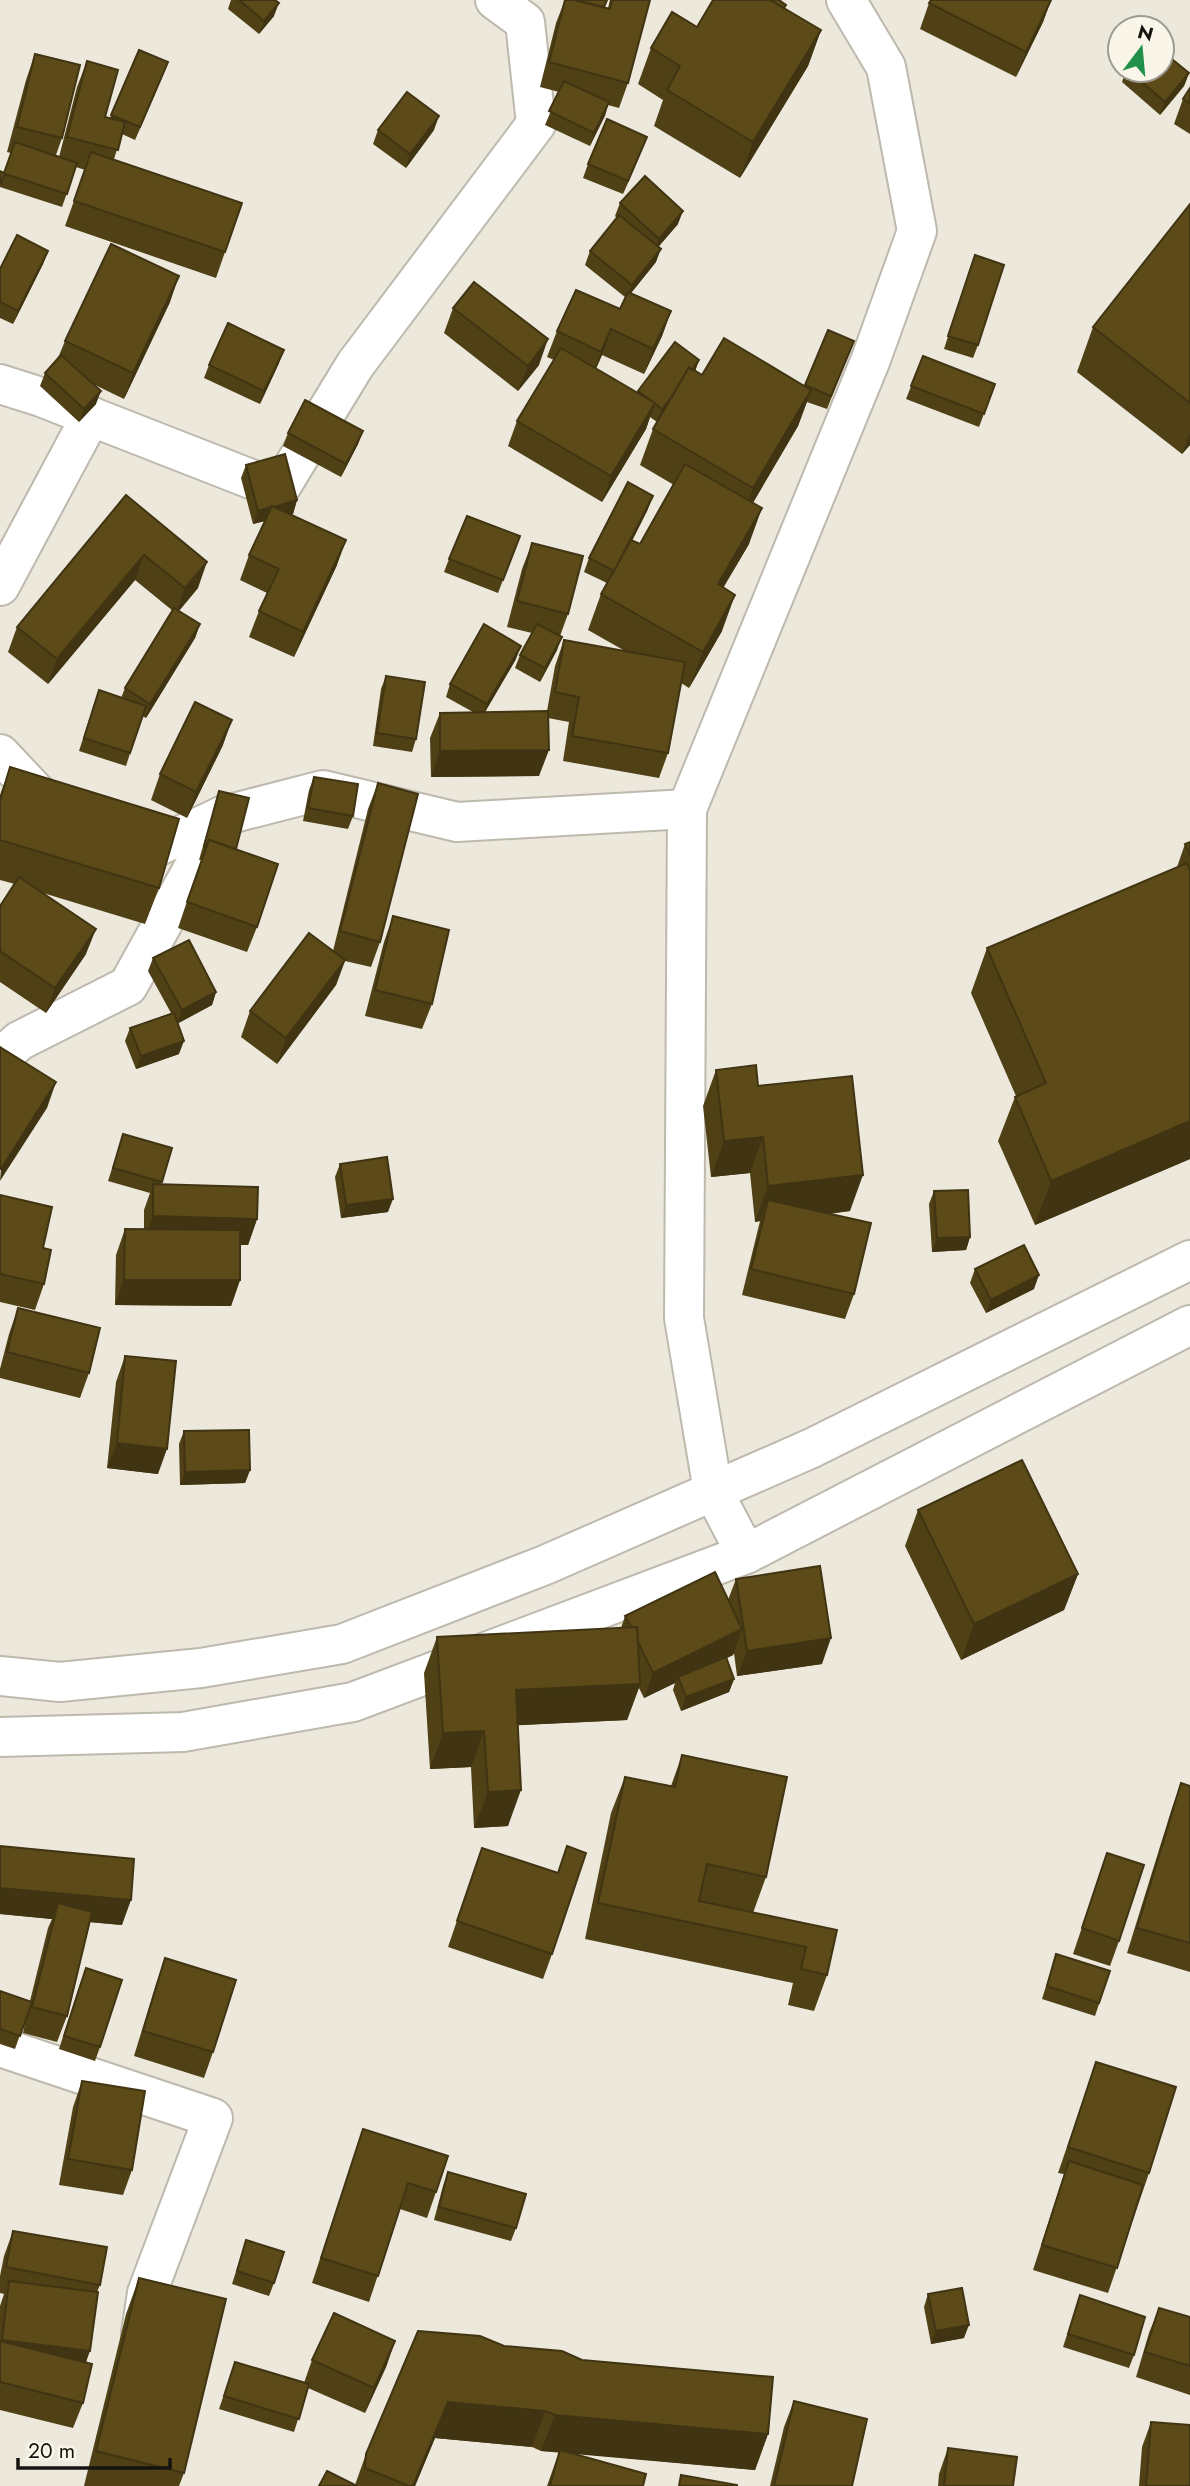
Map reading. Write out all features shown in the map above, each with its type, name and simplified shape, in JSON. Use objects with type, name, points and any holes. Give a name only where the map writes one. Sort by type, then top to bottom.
[{"type":"street","points":[[0,384],[90,416],[279,491],[355,365],[536,124],[526,22],[495,0]]},
{"type":"street","points":[[746,1554],[713,1491],[684,1318],[687,809],[871,359],[917,231],[886,67],[846,0]]},
{"type":"street","points":[[0,586],[90,416]]},
{"type":"street","points":[[0,754],[60,817],[150,850],[222,816],[323,790],[457,822],[687,809]]},
{"type":"street","points":[[0,1059],[19,1041],[128,986],[222,816]]},
{"type":"street","points":[[0,1676],[60,1682],[201,1668],[342,1644],[545,1565],[813,1448],[1190,1260]]},
{"type":"street","points":[[0,1737],[183,1732],[353,1702],[746,1554],[1190,1325]]},
{"type":"street","points":[[0,2047],[213,2118],[147,2293],[135,2371]]},
{"type":"building","points":[[239,0],[275,0],[279,3],[264,21]]},
{"type":"building","points":[[565,0],[610,9],[612,0],[650,0],[628,83],[549,62]]},
{"type":"building","points":[[575,0],[607,0],[604,7]]},
{"type":"building","points":[[713,0],[770,0],[821,30],[753,142],[667,90],[680,66],[651,48],[672,12],[697,27]]},
{"type":"building","points":[[770,0],[779,0],[786,5],[784,8]]},
{"type":"building","points":[[931,0],[1051,0],[1026,52],[929,3]]},
{"type":"building","points":[[139,50],[168,62],[140,127],[111,115]]},
{"type":"building","points":[[35,54],[80,65],[62,138],[17,127]]},
{"type":"building","points":[[87,61],[118,70],[105,117],[125,122],[118,150],[67,137]]},
{"type":"building","points":[[1176,62],[1189,73],[1165,102],[1144,84],[1176,84]]},
{"type":"building","points":[[564,81],[609,102],[594,133],[549,111]]},
{"type":"building","points":[[1190,88],[1190,103],[1183,99]]},
{"type":"building","points":[[407,92],[439,116],[410,154],[378,130]]},
{"type":"building","points":[[607,119],[647,137],[628,181],[588,164]]},
{"type":"building","points":[[15,142],[77,163],[67,194],[5,174],[0,184],[0,171],[4,173]]},
{"type":"building","points":[[91,152],[242,203],[225,252],[74,201]]},
{"type":"building","points":[[645,176],[683,211],[659,239],[620,203]]},
{"type":"building","points":[[1190,204],[1190,403],[1093,327]]},
{"type":"building","points":[[619,215],[661,249],[632,285],[590,251]]},
{"type":"building","points":[[17,235],[48,251],[18,311],[0,302],[0,269]]},
{"type":"building","points":[[111,244],[179,276],[133,373],[65,341]]},
{"type":"building","points":[[975,255],[1004,265],[978,345],[948,336]]},
{"type":"building","points":[[474,282],[548,339],[528,366],[453,308]]},
{"type":"building","points":[[576,290],[620,309],[628,292],[671,311],[653,349],[611,329],[601,352],[557,331]]},
{"type":"building","points":[[228,323],[284,350],[264,391],[209,365]]},
{"type":"building","points":[[828,330],[854,341],[831,396],[805,385]]},
{"type":"building","points":[[724,338],[811,390],[753,488],[653,429],[689,367],[702,375]]},
{"type":"building","points":[[675,342],[699,360],[692,370],[689,367],[662,409],[638,391]]},
{"type":"building","points":[[561,348],[655,403],[611,476],[517,421]]},
{"type":"building","points":[[61,355],[101,391],[84,409],[45,373]]},
{"type":"building","points":[[923,356],[995,384],[984,414],[911,386]]},
{"type":"building","points":[[305,400],[363,431],[346,464],[288,433]]},
{"type":"building","points":[[285,454],[297,500],[258,511],[246,465]]},
{"type":"building","points":[[685,464],[762,508],[718,584],[735,595],[703,652],[601,594],[631,540],[640,544]]},
{"type":"building","points":[[628,482],[653,496],[614,571],[589,558]]},
{"type":"building","points":[[126,495],[207,562],[185,588],[144,555],[57,659],[17,627]]},
{"type":"building","points":[[272,506],[346,540],[303,632],[259,611],[279,569],[249,555]]},
{"type":"building","points":[[467,516],[520,536],[503,580],[449,559]]},
{"type":"building","points":[[532,543],[583,556],[568,614],[517,601]]},
{"type":"building","points":[[174,608],[200,624],[150,704],[125,688]]},
{"type":"building","points":[[484,624],[521,646],[487,704],[450,684]]},
{"type":"building","points":[[537,624],[562,637],[545,668],[520,655]]},
{"type":"building","points":[[564,640],[685,662],[668,753],[572,736],[579,697],[555,692]]},
{"type":"building","points":[[386,676],[425,682],[416,739],[377,733]]},
{"type":"building","points":[[99,690],[146,706],[130,753],[84,738]]},
{"type":"building","points":[[195,702],[232,720],[196,792],[160,774]]},
{"type":"building","points":[[548,711],[549,750],[440,751],[440,713]]},
{"type":"building","points":[[10,767],[179,819],[159,888],[0,840],[0,801]]},
{"type":"building","points":[[314,777],[358,784],[353,816],[308,808]]},
{"type":"building","points":[[378,783],[418,794],[380,942],[340,931]]},
{"type":"building","points":[[219,791],[249,798],[236,849],[209,840],[206,847],[204,846]]},
{"type":"building","points":[[209,840],[278,864],[257,927],[187,902]]},
{"type":"building","points":[[1190,842],[1190,855],[1185,844]]},
{"type":"building","points":[[1187,863],[1190,871],[1190,1121],[1051,1181],[1015,1097],[1046,1083],[987,948]]},
{"type":"building","points":[[19,877],[96,929],[55,988],[0,951],[0,906]]},
{"type":"building","points":[[393,916],[449,930],[432,1004],[375,990]]},
{"type":"building","points":[[309,933],[345,960],[286,1038],[250,1011]]},
{"type":"building","points":[[189,940],[216,992],[182,1010],[153,958]]},
{"type":"building","points":[[174,1013],[184,1041],[141,1056],[130,1028]]},
{"type":"building","points":[[0,1047],[56,1082],[1,1169],[0,1169]]},
{"type":"building","points":[[756,1065],[758,1086],[852,1076],[863,1175],[768,1186],[763,1137],[724,1141],[716,1070]]},
{"type":"building","points":[[123,1134],[172,1148],[162,1182],[113,1168]]},
{"type":"building","points":[[387,1157],[393,1199],[346,1205],[340,1164]]},
{"type":"building","points":[[153,1184],[258,1187],[257,1219],[153,1216]]},
{"type":"building","points":[[968,1190],[970,1237],[937,1238],[934,1191]]},
{"type":"building","points":[[0,1195],[52,1207],[43,1248],[51,1250],[44,1284],[0,1274]]},
{"type":"building","points":[[768,1200],[871,1223],[854,1294],[751,1269]]},
{"type":"building","points":[[125,1229],[240,1230],[240,1280],[124,1280]]},
{"type":"building","points":[[1024,1245],[1039,1275],[991,1300],[975,1269]]},
{"type":"building","points":[[18,1308],[100,1328],[89,1373],[7,1352]]},
{"type":"building","points":[[125,1356],[176,1361],[167,1449],[117,1443]]},
{"type":"building","points":[[249,1430],[250,1470],[185,1472],[184,1431]]},
{"type":"building","points":[[1022,1460],[1078,1574],[974,1624],[918,1510]]},
{"type":"building","points":[[820,1566],[831,1638],[747,1651],[736,1579]]},
{"type":"building","points":[[715,1572],[742,1629],[653,1673],[638,1642],[637,1627],[631,1627],[625,1616]]},
{"type":"building","points":[[637,1627],[640,1684],[516,1690],[521,1790],[488,1792],[484,1731],[443,1733],[437,1637]]},
{"type":"building","points":[[726,1657],[734,1679],[686,1697],[678,1677]]},
{"type":"building","points":[[682,1755],[787,1777],[766,1877],[707,1864],[699,1901],[837,1930],[827,1975],[801,1969],[806,1947],[598,1903],[625,1777],[675,1787]]},
{"type":"building","points":[[1181,1783],[1190,1786],[1190,1943],[1137,1928]]},
{"type":"building","points":[[0,1846],[134,1859],[131,1900],[0,1888]]},
{"type":"building","points":[[567,1846],[586,1853],[552,1954],[457,1921],[482,1848],[558,1873]]},
{"type":"building","points":[[1107,1853],[1144,1865],[1119,1941],[1082,1928]]},
{"type":"building","points":[[58,1903],[92,1912],[67,2016],[32,2007]]},
{"type":"building","points":[[1056,1954],[1110,1971],[1099,2003],[1047,1986]]},
{"type":"building","points":[[165,1958],[236,1980],[213,2052],[143,2031]]},
{"type":"building","points":[[86,1968],[122,1980],[100,2047],[64,2036]]},
{"type":"building","points":[[0,1991],[32,2002],[20,2036],[0,2029]]},
{"type":"building","points":[[1096,2062],[1176,2087],[1149,2173],[1068,2147]]},
{"type":"building","points":[[82,2081],[145,2091],[132,2170],[68,2159]]},
{"type":"building","points":[[363,2129],[448,2156],[436,2192],[408,2183],[378,2276],[321,2258]]},
{"type":"building","points":[[1069,2161],[1143,2185],[1117,2268],[1042,2245]]},
{"type":"building","points":[[448,2172],[526,2194],[516,2228],[439,2207]]},
{"type":"building","points":[[13,2231],[107,2247],[100,2285],[6,2267]]},
{"type":"building","points":[[246,2240],[284,2252],[274,2283],[237,2271]]},
{"type":"building","points":[[139,2278],[226,2299],[184,2473],[96,2451]]},
{"type":"building","points":[[9,2281],[98,2292],[90,2351],[2,2340]]},
{"type":"building","points":[[962,2288],[969,2325],[936,2331],[928,2294]]},
{"type":"building","points":[[1080,2295],[1145,2317],[1134,2355],[1068,2334]]},
{"type":"building","points":[[1159,2308],[1190,2317],[1190,2366],[1145,2352]]},
{"type":"building","points":[[334,2313],[395,2341],[374,2388],[312,2360]]},
{"type":"building","points":[[418,2331],[480,2336],[504,2346],[562,2351],[582,2360],[773,2377],[768,2434],[555,2415],[545,2411],[448,2402],[413,2486],[409,2486],[365,2468],[366,2454]]},
{"type":"building","points":[[0,2341],[92,2364],[83,2403],[0,2382]]},
{"type":"building","points":[[235,2362],[309,2384],[299,2419],[224,2396]]},
{"type":"building","points":[[794,2401],[867,2419],[852,2486],[774,2486]]},
{"type":"building","points":[[1151,2422],[1190,2425],[1190,2486],[1146,2486]]},
{"type":"building","points":[[948,2448],[1017,2457],[1013,2486],[944,2486]]},
{"type":"building","points":[[560,2450],[646,2474],[643,2486],[550,2486]]},
{"type":"building","points":[[327,2471],[357,2486],[319,2486]]},
{"type":"building","points":[[681,2475],[737,2485],[737,2486],[679,2486]]}]
